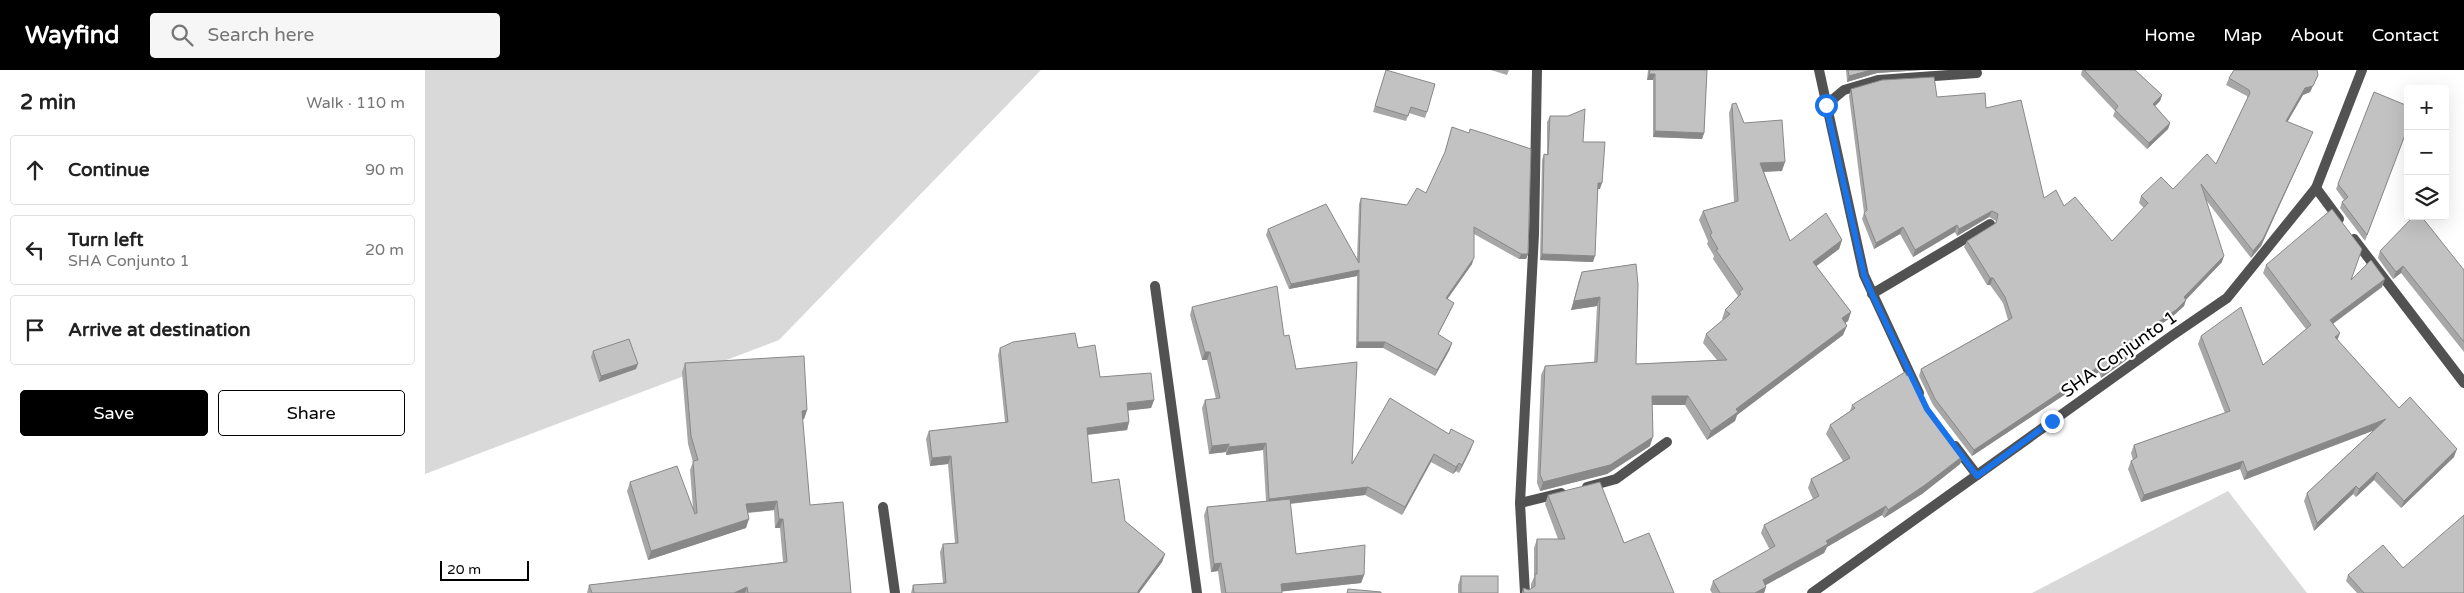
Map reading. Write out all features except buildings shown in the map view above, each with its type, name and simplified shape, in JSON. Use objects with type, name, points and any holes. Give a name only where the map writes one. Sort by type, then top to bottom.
[{"type":"street","points":[[1525,593],[1520,504],[1534,234],[1537,70]]},
{"type":"street","points":[[1819,70],[1864,275],[1923,400]]},
{"type":"street","name":"SHA Conjunto 1","points":[[1811,593],[2169,337],[2227,298],[2316,188],[2362,70]]},
{"type":"street","points":[[1826,105],[1845,90],[1878,80],[1977,73]]},
{"type":"street","points":[[2316,188],[2464,383]]},
{"type":"street","points":[[1872,294],[1990,224]]},
{"type":"street","points":[[1155,286],[1197,593]]},
{"type":"street","points":[[1949,439],[1977,476]]},
{"type":"street","points":[[1520,504],[1617,479],[1667,442]]},
{"type":"street","points":[[883,507],[895,593]]},
{"type":"shaded area","points":[[425,70],[1041,70],[779,340],[425,474]]},
{"type":"shaded area","points":[[2228,491],[2307,593],[2032,593]]},
{"type":"route","points":[[1826,105],[1864,275],[1927,409],[1977,476],[2052,421]]}]
